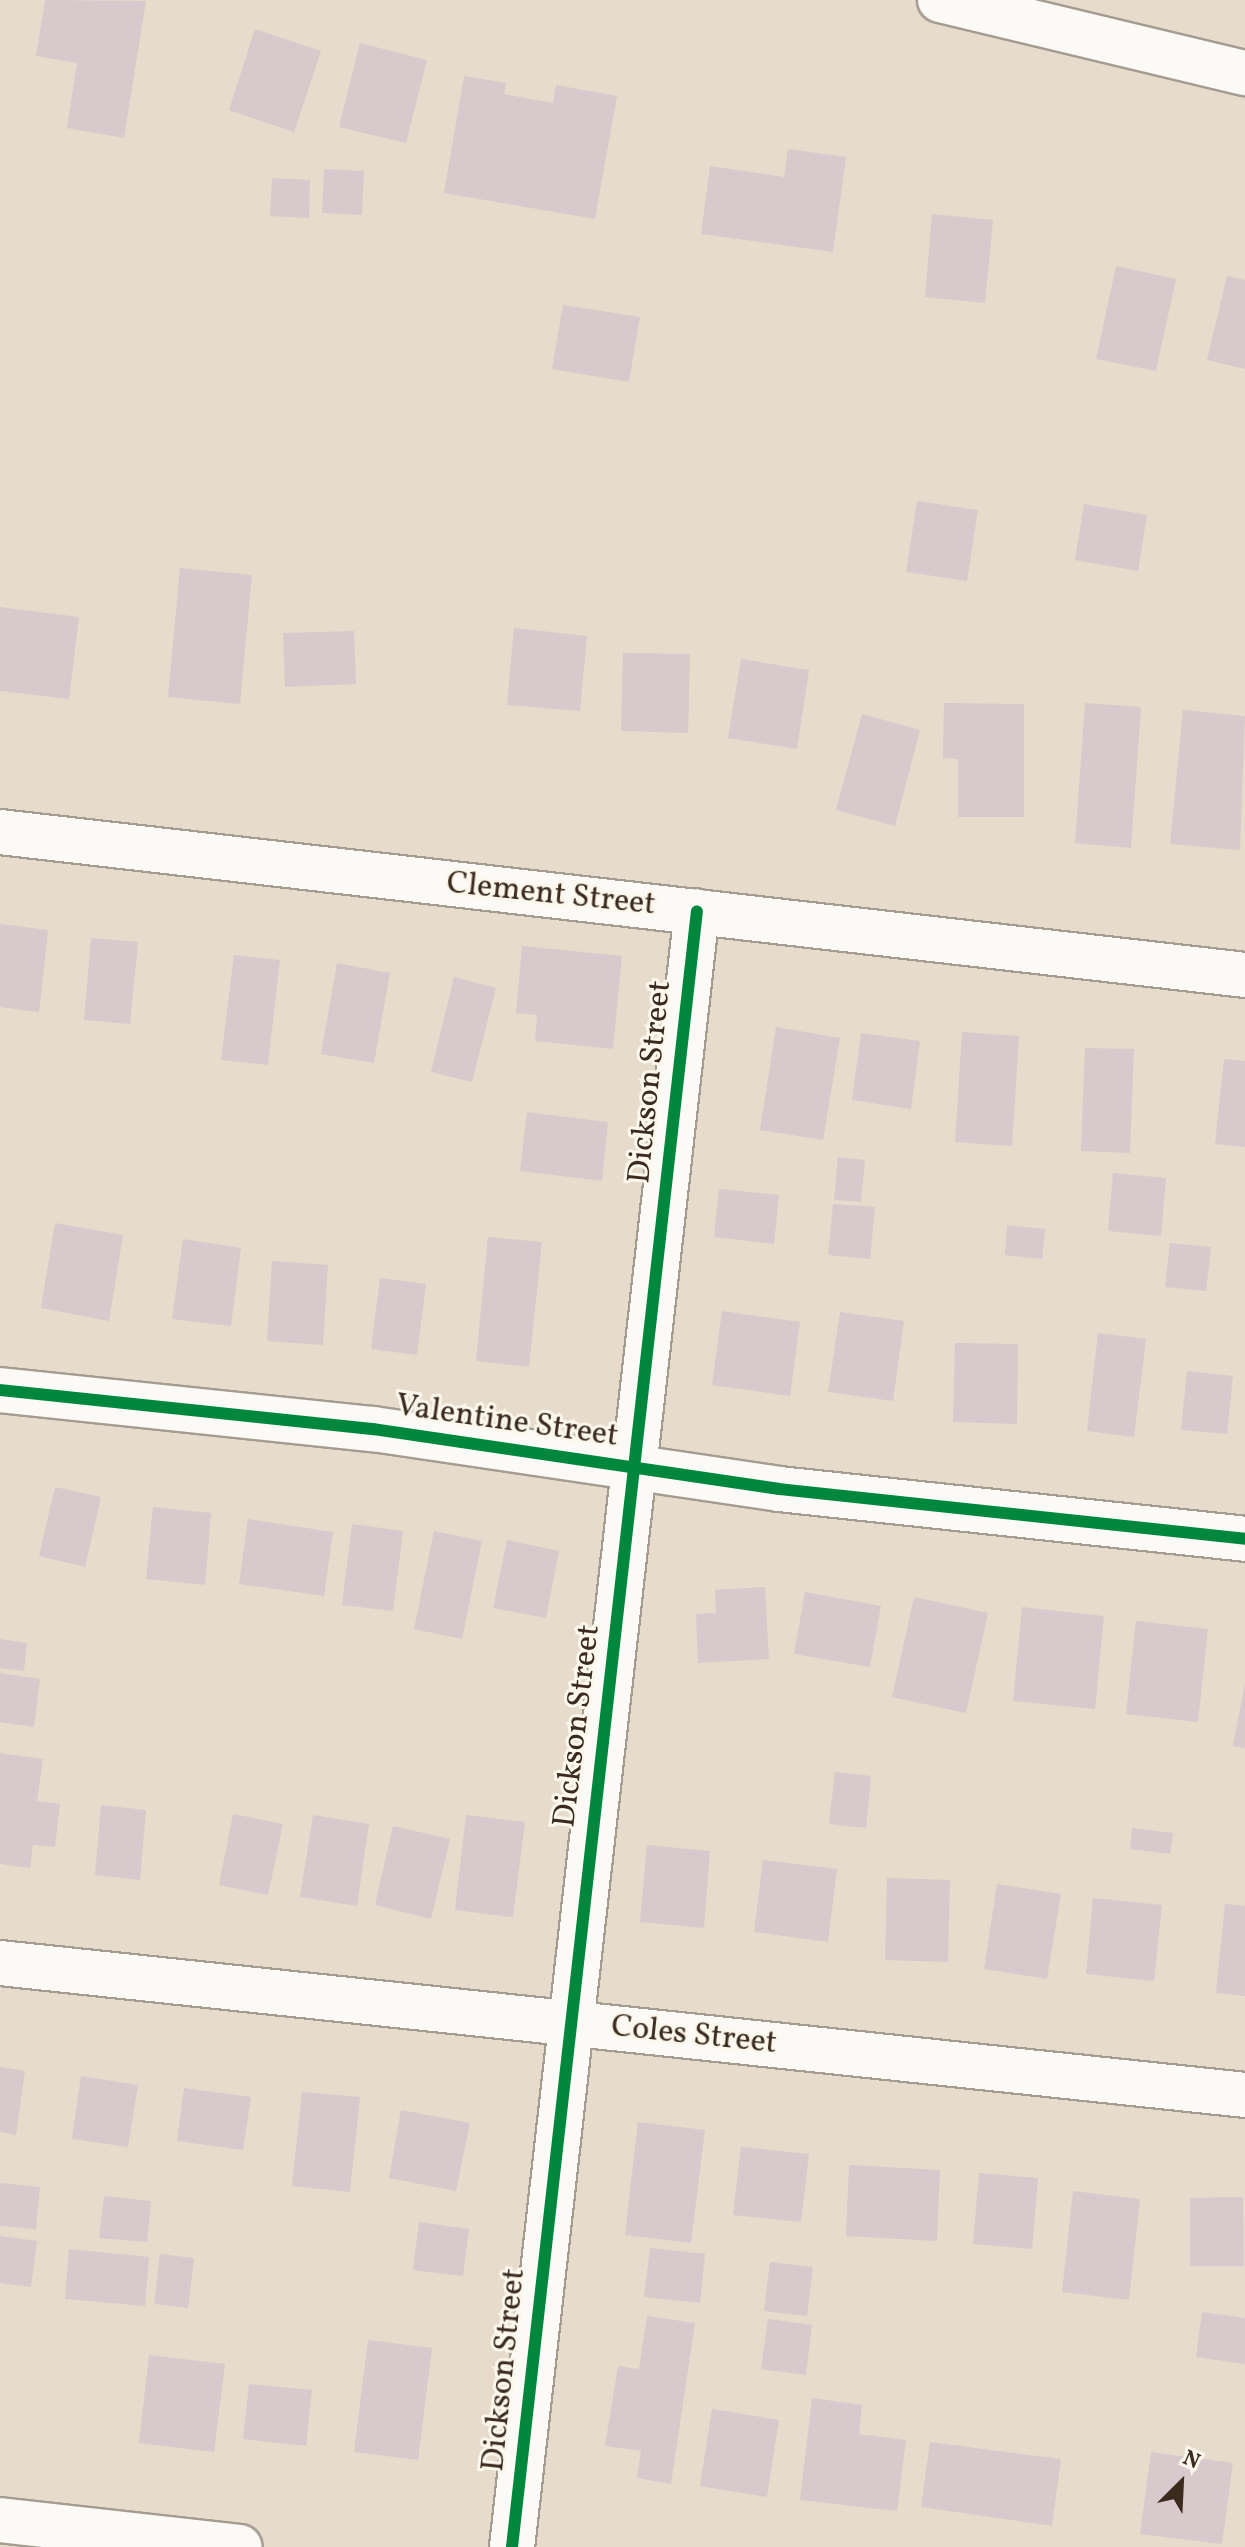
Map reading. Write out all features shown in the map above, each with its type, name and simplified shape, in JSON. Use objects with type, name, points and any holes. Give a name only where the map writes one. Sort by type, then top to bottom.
[{"type":"street","points":[[940,0],[1245,73]]},
{"type":"street","name":"Clement Street","points":[[0,832],[1245,975]]},
{"type":"street","name":"Dickson Street","points":[[512,2547],[697,911]]},
{"type":"street","name":"Valentine Street","points":[[0,1390],[373,1429],[634,1466],[1245,1539]]},
{"type":"street","name":"Coles Street","points":[[0,1963],[1245,2095]]},
{"type":"street","points":[[0,2520],[239,2547]]},
{"type":"building","points":[[45,0],[146,1],[124,138],[67,128],[77,63],[36,56]]},
{"type":"building","points":[[255,29],[321,51],[294,132],[229,110]]},
{"type":"building","points":[[360,43],[427,60],[406,143],[339,127]]},
{"type":"building","points":[[464,76],[506,83],[504,94],[553,103],[556,85],[617,96],[595,219],[444,193]]},
{"type":"building","points":[[788,149],[846,157],[833,252],[701,234],[710,166],[784,177]]},
{"type":"building","points":[[324,169],[364,171],[362,215],[322,213]]},
{"type":"building","points":[[272,178],[310,180],[309,218],[270,216]]},
{"type":"building","points":[[932,214],[993,220],[985,303],[925,297]]},
{"type":"building","points":[[1116,266],[1176,279],[1156,371],[1096,359]]},
{"type":"building","points":[[1227,276],[1245,280],[1245,369],[1207,360]]},
{"type":"building","points":[[563,305],[640,317],[629,382],[552,369]]},
{"type":"building","points":[[917,501],[978,510],[967,581],[906,572]]},
{"type":"building","points":[[1084,504],[1147,515],[1138,571],[1075,560]]},
{"type":"building","points":[[180,568],[252,575],[240,704],[168,697]]},
{"type":"building","points":[[0,607],[79,617],[69,699],[0,691]]},
{"type":"building","points":[[514,628],[587,636],[580,711],[507,705]]},
{"type":"building","points":[[354,631],[356,684],[285,687],[283,633]]},
{"type":"building","points":[[623,653],[690,654],[688,733],[621,731]]},
{"type":"building","points":[[741,659],[809,670],[797,749],[728,738]]},
{"type":"building","points":[[944,703],[1024,704],[1024,817],[958,817],[958,759],[943,758]]},
{"type":"building","points":[[1085,703],[1141,707],[1131,848],[1075,843]]},
{"type":"building","points":[[1183,710],[1245,716],[1240,850],[1170,844]]},
{"type":"building","points":[[862,714],[920,730],[895,826],[836,810]]},
{"type":"building","points":[[0,924],[48,930],[39,1012],[0,1007]]},
{"type":"building","points":[[91,938],[138,942],[130,1024],[84,1020]]},
{"type":"building","points":[[522,946],[622,956],[613,1049],[535,1041],[537,1015],[516,1013]]},
{"type":"building","points":[[234,955],[280,960],[268,1065],[221,1060]]},
{"type":"building","points":[[337,963],[390,973],[374,1063],[321,1054]]},
{"type":"building","points":[[454,977],[496,988],[472,1082],[431,1072]]},
{"type":"building","points":[[776,1027],[840,1038],[823,1140],[760,1130]]},
{"type":"building","points":[[962,1032],[1019,1036],[1012,1146],[955,1142]]},
{"type":"building","points":[[861,1033],[920,1041],[911,1109],[852,1100]]},
{"type":"building","points":[[1085,1048],[1134,1049],[1130,1153],[1081,1151]]},
{"type":"building","points":[[1224,1059],[1245,1061],[1245,1147],[1215,1144]]},
{"type":"building","points":[[527,1112],[608,1122],[602,1181],[520,1171]]},
{"type":"building","points":[[838,1157],[865,1160],[861,1202],[834,1200]]},
{"type":"building","points":[[1113,1173],[1166,1178],[1161,1236],[1108,1231]]},
{"type":"building","points":[[719,1189],[779,1195],[774,1244],[714,1237]]},
{"type":"building","points":[[833,1204],[875,1207],[870,1259],[828,1255]]},
{"type":"building","points":[[55,1223],[123,1235],[109,1321],[41,1308]]},
{"type":"building","points":[[1007,1225],[1045,1229],[1042,1259],[1005,1255]]},
{"type":"building","points":[[488,1237],[542,1242],[529,1367],[476,1361]]},
{"type":"building","points":[[183,1239],[241,1248],[231,1326],[172,1319]]},
{"type":"building","points":[[1170,1243],[1211,1247],[1206,1291],[1165,1287]]},
{"type":"building","points":[[272,1261],[328,1265],[323,1345],[267,1341]]},
{"type":"building","points":[[380,1278],[426,1284],[417,1355],[371,1349]]},
{"type":"building","points":[[722,1311],[800,1322],[790,1396],[712,1385]]},
{"type":"building","points":[[840,1312],[904,1321],[893,1401],[828,1392]]},
{"type":"building","points":[[1098,1333],[1146,1339],[1134,1437],[1087,1431]]},
{"type":"building","points":[[955,1343],[1018,1344],[1017,1424],[953,1422]]},
{"type":"building","points":[[1187,1371],[1233,1376],[1227,1434],[1181,1430]]},
{"type":"building","points":[[55,1487],[101,1497],[85,1567],[39,1556]]},
{"type":"building","points":[[153,1507],[211,1513],[205,1585],[146,1579]]},
{"type":"building","points":[[248,1519],[333,1532],[324,1596],[239,1584]]},
{"type":"building","points":[[352,1524],[403,1531],[393,1611],[342,1605]]},
{"type":"building","points":[[434,1531],[482,1541],[462,1639],[414,1629]]},
{"type":"building","points":[[507,1540],[559,1551],[546,1618],[493,1608]]},
{"type":"building","points":[[765,1587],[769,1659],[698,1663],[696,1614],[716,1613],[715,1590]]},
{"type":"building","points":[[805,1592],[881,1606],[870,1667],[794,1654]]},
{"type":"building","points":[[914,1597],[988,1613],[966,1713],[892,1697]]},
{"type":"building","points":[[1022,1607],[1104,1616],[1095,1709],[1013,1701]]},
{"type":"building","points":[[1136,1621],[1208,1629],[1198,1722],[1126,1714]]},
{"type":"building","points":[[0,1639],[27,1643],[24,1671],[0,1668]]},
{"type":"building","points":[[0,1673],[40,1679],[34,1727],[0,1722]]},
{"type":"building","points":[[1245,1683],[1245,1748],[1233,1746]]},
{"type":"building","points":[[0,1753],[43,1759],[37,1801],[60,1804],[55,1847],[33,1845],[30,1868],[0,1864]]},
{"type":"building","points":[[835,1772],[871,1776],[866,1828],[829,1824]]},
{"type":"building","points":[[101,1805],[146,1810],[140,1880],[95,1875]]},
{"type":"building","points":[[233,1814],[283,1824],[268,1895],[219,1885]]},
{"type":"building","points":[[313,1815],[369,1824],[357,1906],[300,1897]]},
{"type":"building","points":[[466,1815],[525,1822],[513,1917],[455,1910]]},
{"type":"building","points":[[393,1826],[450,1839],[431,1919],[375,1905]]},
{"type":"building","points":[[1132,1828],[1173,1833],[1170,1854],[1130,1849]]},
{"type":"building","points":[[647,1845],[710,1851],[704,1928],[640,1922]]},
{"type":"building","points":[[763,1860],[837,1869],[828,1942],[754,1932]]},
{"type":"building","points":[[887,1878],[950,1880],[948,1962],[885,1960]]},
{"type":"building","points":[[997,1884],[1061,1894],[1047,1979],[984,1969]]},
{"type":"building","points":[[1093,1898],[1162,1905],[1154,1981],[1086,1974]]},
{"type":"building","points":[[1225,1904],[1245,1906],[1245,1996],[1216,1993]]},
{"type":"building","points":[[0,2067],[25,2071],[16,2135],[0,2132]]},
{"type":"building","points":[[81,2076],[138,2085],[128,2147],[72,2139]]},
{"type":"building","points":[[184,2088],[251,2097],[243,2150],[177,2141]]},
{"type":"building","points":[[302,2092],[360,2097],[350,2192],[292,2186]]},
{"type":"building","points":[[401,2110],[470,2123],[456,2191],[389,2178]]},
{"type":"building","points":[[638,2122],[705,2130],[691,2243],[625,2235]]},
{"type":"building","points":[[741,2147],[809,2154],[801,2222],[733,2215]]},
{"type":"building","points":[[849,2165],[940,2170],[937,2241],[846,2236]]},
{"type":"building","points":[[979,2173],[1038,2178],[1032,2249],[973,2244]]},
{"type":"building","points":[[0,2183],[40,2187],[36,2229],[0,2226]]},
{"type":"building","points":[[1073,2191],[1140,2199],[1129,2300],[1062,2292]]},
{"type":"building","points":[[104,2196],[151,2201],[147,2242],[99,2238]]},
{"type":"building","points":[[1243,2197],[1244,2266],[1190,2266],[1190,2198]]},
{"type":"building","points":[[419,2222],[469,2229],[463,2276],[413,2270]]},
{"type":"building","points":[[0,2236],[37,2241],[31,2287],[0,2283]]},
{"type":"building","points":[[650,2248],[705,2254],[700,2303],[644,2297]]},
{"type":"building","points":[[69,2249],[149,2257],[145,2306],[65,2299]]},
{"type":"building","points":[[160,2254],[194,2258],[188,2308],[154,2304]]},
{"type":"building","points":[[770,2262],[813,2267],[807,2316],[764,2311]]},
{"type":"building","points":[[1202,2312],[1245,2318],[1245,2364],[1196,2357]]},
{"type":"building","points":[[647,2316],[695,2323],[671,2484],[637,2478],[641,2451],[605,2446],[618,2366],[639,2369]]},
{"type":"building","points":[[768,2319],[812,2325],[806,2375],[761,2369]]},
{"type":"building","points":[[368,2340],[432,2348],[418,2460],[354,2452]]},
{"type":"building","points":[[149,2355],[225,2364],[214,2452],[139,2443]]},
{"type":"building","points":[[249,2384],[312,2390],[306,2446],[243,2439]]},
{"type":"building","points":[[812,2398],[862,2405],[859,2434],[906,2440],[897,2511],[800,2500]]},
{"type":"building","points":[[712,2409],[779,2420],[767,2497],[700,2486]]},
{"type":"building","points":[[930,2442],[1061,2459],[1052,2526],[921,2507]]},
{"type":"building","points":[[1151,2452],[1233,2463],[1222,2544],[1140,2534]]},
{"type":"cycle path","points":[[512,2547],[697,911]]},
{"type":"cycle path","points":[[0,1390],[373,1429],[779,1489],[1245,1539]]}]
